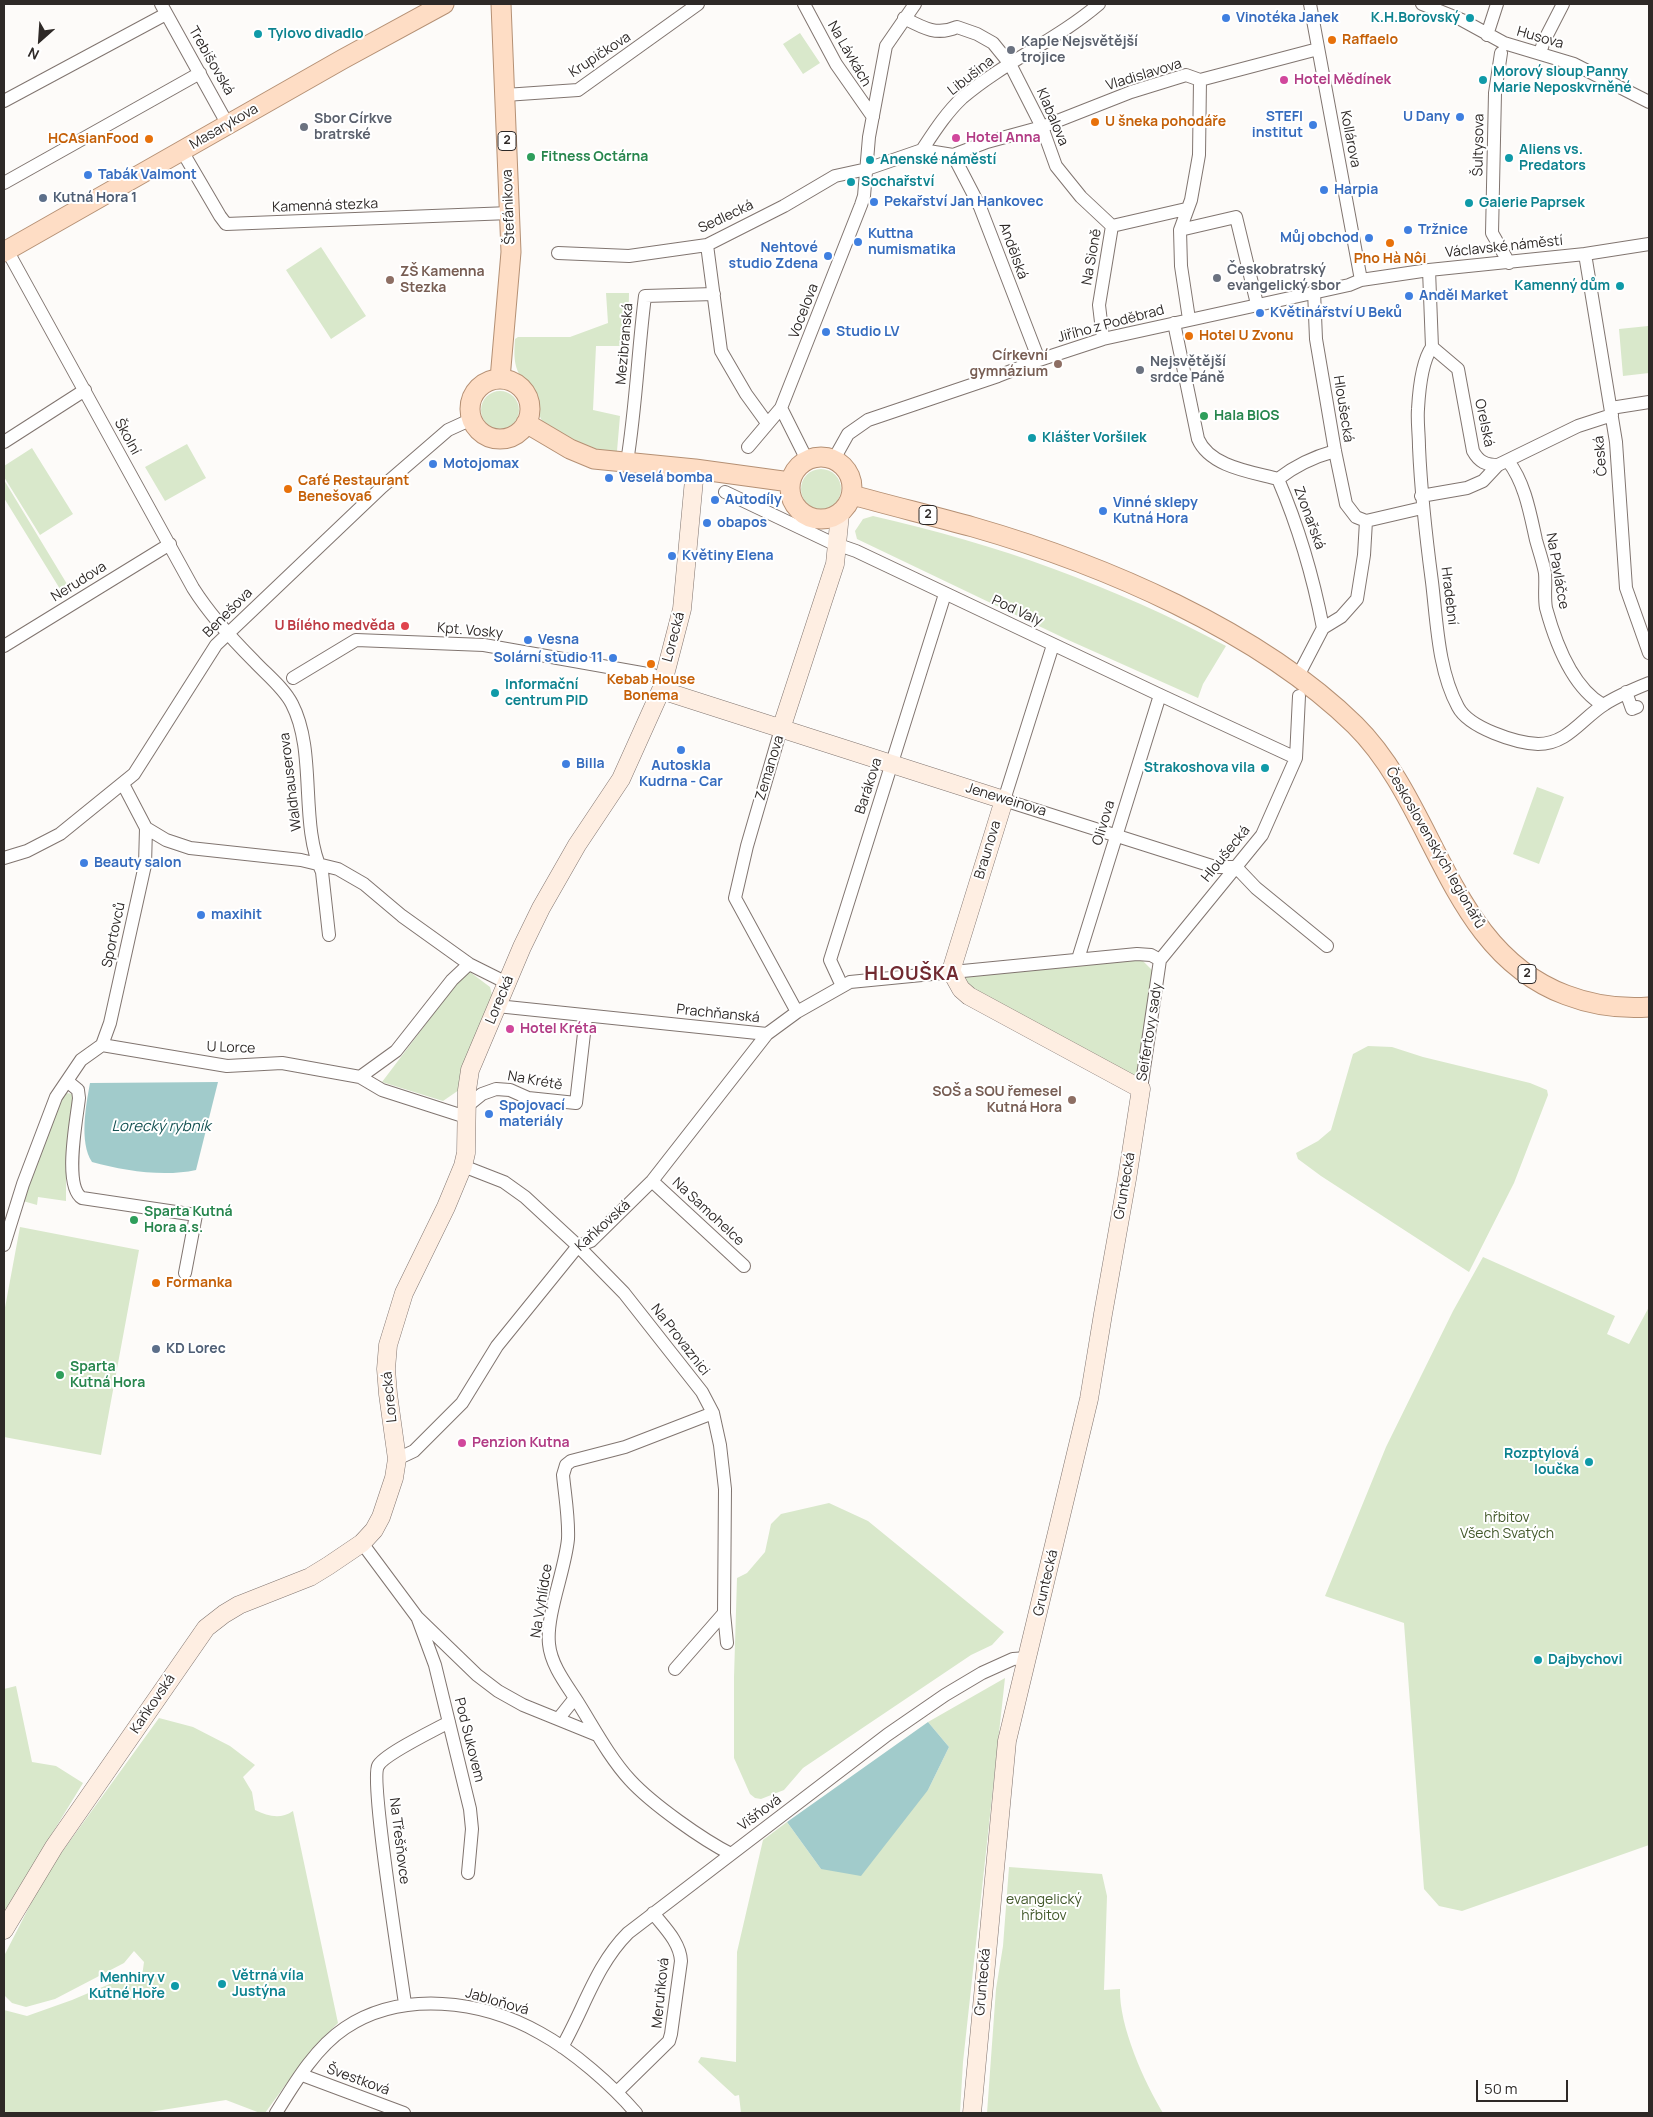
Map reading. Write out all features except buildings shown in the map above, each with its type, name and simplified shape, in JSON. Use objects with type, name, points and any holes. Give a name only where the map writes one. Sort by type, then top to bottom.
[{"type":"main road","name":"Masarykova","points":[[6,251],[343,59],[444,4]]},
{"type":"main road","name":"Štefánikova","points":[[500,4],[511,270],[500,379]]},
{"type":"main road","points":[[500,379],[515,384],[526,395],[530,410],[526,423],[513,436],[500,439],[489,437],[481,432],[472,419],[471,403],[478,388],[492,380],[500,379]]},
{"type":"main road","points":[[526,423],[586,456],[790,482]]},
{"type":"main road","points":[[816,457],[834,459],[843,465],[853,484],[849,502],[840,514],[822,520],[804,515],[792,501],[790,482],[796,469],[807,460],[816,457]]},
{"type":"main road","name":"Československých legionářů","points":[[852,495],[974,528],[1038,549],[1119,580],[1179,607],[1232,635],[1298,676],[1356,726],[1392,771],[1450,880],[1474,919],[1511,962],[1541,983],[1578,999],[1598,1004],[1649,1007]]},
{"type":"street","name":"Krupičkova","points":[[505,95],[578,90],[698,4]]},
{"type":"street","name":"Na Lávkách","points":[[804,4],[836,64],[873,117]]},
{"type":"street","points":[[915,4],[886,46],[866,169],[922,150],[953,155]]},
{"type":"street","name":"Libušina","points":[[922,150],[937,127],[962,99],[1010,64],[1080,20],[1099,4]]},
{"type":"street","name":"Kollárova","points":[[1310,4],[1361,280]]},
{"type":"street","name":"Husova","points":[[1422,4],[1462,20],[1504,43],[1574,64],[1649,102]]},
{"type":"street","points":[[1487,35],[1497,4]]},
{"type":"street","points":[[1540,53],[1562,4]]},
{"type":"street","name":"Trebišovská","points":[[4,101],[164,9],[228,125]]},
{"type":"street","name":"Klabalova","points":[[904,18],[935,32],[947,32],[957,27],[977,34],[993,43],[1010,64],[1042,126],[1056,166],[1080,197],[1112,226]]},
{"type":"street","name":"Vladislavova","points":[[953,155],[987,142],[1042,126],[1131,92],[1186,75],[1200,80],[1318,49]]},
{"type":"street","name":"Šultysova","points":[[1501,53],[1494,93],[1492,233],[1509,263]]},
{"type":"street","points":[[4,182],[200,73]]},
{"type":"street","points":[[1190,319],[1181,266],[1180,230],[1186,209],[1191,200],[1199,155],[1200,80]]},
{"type":"street","name":"Kamenná stezka","points":[[182,151],[226,224],[510,213]]},
{"type":"street","name":"Andělská","points":[[953,155],[980,207],[1039,360]]},
{"type":"street","name":"Sedlecká","points":[[558,253],[630,256],[707,246],[784,206],[835,176],[866,169]]},
{"type":"street","name":"Vocelova","points":[[781,408],[861,205],[866,169]]},
{"type":"street","name":"Na Sioně","points":[[1103,339],[1099,305],[1112,226],[1186,209]]},
{"type":"street","points":[[1180,230],[1236,217],[1257,304]]},
{"type":"street","name":"Václavské náměstí","points":[[1361,280],[1429,270],[1585,254],[1649,244]]},
{"type":"street","points":[[707,246],[721,350],[746,394],[767,423]]},
{"type":"street","name":"Školní","points":[[6,251],[85,390],[197,595],[227,634]]},
{"type":"street","name":"Česká","points":[[1585,254],[1611,411],[1619,485],[1626,588],[1644,623],[1649,653]]},
{"type":"street","name":"Hradební","points":[[1429,270],[1432,347],[1426,356],[1418,409],[1424,501],[1441,653],[1458,708],[1466,717],[1492,732],[1510,739],[1538,744],[1555,741],[1570,733],[1603,705],[1626,692],[1649,683]]},
{"type":"street","name":"Jiřího z Poděbrad","points":[[834,459],[848,434],[868,420],[998,376],[1039,360],[1103,339],[1361,280]]},
{"type":"street","name":"Hloušecká","points":[[1314,291],[1316,339],[1346,504],[1356,517],[1366,521]]},
{"type":"street","name":"Mezibranská","points":[[627,462],[645,296],[714,294]]},
{"type":"street","name":"Zvonařská","points":[[1174,323],[1198,439],[1208,454],[1231,465],[1278,479],[1291,510],[1312,573],[1323,628]]},
{"type":"street","name":"Orelská","points":[[1432,347],[1458,369],[1473,451],[1477,459],[1488,465],[1503,463],[1611,411],[1649,402]]},
{"type":"street","points":[[4,442],[85,390]]},
{"type":"street","points":[[748,446],[781,408],[807,460]]},
{"type":"street","name":"Benešova","points":[[4,858],[27,851],[60,834],[123,784],[143,762],[216,645],[382,487],[448,430],[472,419]]},
{"type":"street","points":[[1278,479],[1292,468],[1311,458],[1335,451]]},
{"type":"street","points":[[1298,676],[1323,628],[1341,617],[1357,599],[1364,555],[1366,521],[1468,488],[1483,481],[1503,463]]},
{"type":"street","name":"Na Pavláčce","points":[[1503,463],[1516,471],[1525,496],[1544,572],[1546,606],[1565,661],[1584,690],[1603,705]]},
{"type":"street","name":"Lorecká","points":[[362,1543],[374,1530],[381,1516],[394,1478],[397,1459],[386,1369],[388,1345],[404,1293],[453,1192],[463,1166],[466,1153],[466,1112],[470,1070],[541,908],[577,845],[621,779],[682,609],[695,469]]},
{"type":"street","name":"Pod Valy","points":[[725,492],[1296,758]]},
{"type":"street","name":"Zemanova","points":[[797,1012],[735,898],[749,837],[835,564],[840,514]]},
{"type":"street","name":"Nerudova","points":[[4,646],[170,544]]},
{"type":"street","name":"Barákova","points":[[842,986],[830,960],[945,594]]},
{"type":"street","name":"Waldhauserova","points":[[227,634],[292,703],[301,730],[313,843],[323,879],[329,936]]},
{"type":"street","name":"Kpt. Vosky","points":[[292,678],[356,640],[484,644],[657,682]]},
{"type":"street","name":"Braunova","points":[[951,971],[1053,645]]},
{"type":"street","name":"Jeneweinova","points":[[657,682],[782,729],[1004,800],[1215,867],[1236,867]]},
{"type":"street","points":[[1626,692],[1632,709],[1637,707]]},
{"type":"street","name":"Olivova","points":[[1078,959],[1160,695]]},
{"type":"street","name":"Hloušecká","points":[[1160,960],[1262,835],[1296,758],[1299,696]]},
{"type":"street","name":"Sportovců","points":[[102,1046],[113,1012],[145,865],[146,828],[123,784]]},
{"type":"street","points":[[146,828],[166,840],[190,848],[317,863],[352,875],[402,916],[469,964],[507,984]]},
{"type":"street","points":[[1236,867],[1256,888],[1327,946]]},
{"type":"street","points":[[951,971],[1137,954],[1151,955],[1160,960]]},
{"type":"street","name":"Seifertovy sady","points":[[951,971],[961,989],[969,996],[1141,1089],[1160,960]]},
{"type":"street","points":[[360,1077],[396,1052],[452,980],[469,964]]},
{"type":"street","name":"Prachňanská","points":[[497,1006],[767,1034],[797,1012],[850,982],[951,971]]},
{"type":"street","name":"Na Krétě","points":[[466,1112],[482,1094],[496,1090],[510,1090],[528,1098],[576,1102],[586,1016]]},
{"type":"street","name":"Kaňkovská","points":[[397,1459],[414,1451],[462,1403],[497,1346],[578,1246],[590,1241],[652,1181],[767,1034]]},
{"type":"street","points":[[4,1245],[23,1184],[56,1097],[86,1055],[102,1046]]},
{"type":"street","name":"U Lorce","points":[[102,1046],[227,1066],[282,1063],[360,1077],[382,1090],[466,1112]]},
{"type":"street","points":[[67,1081],[78,1090],[80,1098],[72,1158],[75,1189],[78,1195],[82,1198],[196,1215],[185,1273]]},
{"type":"street","name":"Gruntecká","points":[[972,2113],[1003,1764],[1018,1693],[1089,1400],[1141,1089]]},
{"type":"street","name":"Na Provaznici","points":[[463,1166],[504,1182],[525,1197],[578,1246],[624,1293],[702,1392],[713,1413],[720,1445],[725,1489],[724,1613],[727,1643]]},
{"type":"street","name":"Na Samohelce","points":[[652,1181],[744,1266]]},
{"type":"street","name":"Na Vyhlídce","points":[[713,1413],[624,1447],[571,1461],[564,1469],[568,1540],[550,1628],[549,1644],[554,1664],[597,1735],[630,1780],[647,1796],[705,1838],[731,1854]]},
{"type":"street","name":"Kaňkovská","points":[[4,1930],[54,1847],[206,1628],[239,1605],[310,1577],[362,1543]]},
{"type":"street","name":"Pod Sukovem","points":[[362,1543],[417,1617],[477,1675],[498,1691],[523,1705],[597,1735]]},
{"type":"street","points":[[675,1669],[724,1613]]},
{"type":"street","name":"Pod Sukovem","points":[[417,1617],[435,1665],[470,1809],[472,1830],[468,1873]]},
{"type":"street","name":"Višňová","points":[[562,2046],[610,1953],[628,1933],[887,1735],[946,1695],[982,1674],[1013,1658],[1027,1658]]},
{"type":"street","points":[[559,1718],[575,1698]]},
{"type":"street","name":"Na Třešňovce","points":[[405,2004],[376,1772],[383,1759],[449,1722]]},
{"type":"street","name":"Meruňková","points":[[617,2092],[664,2048],[672,2034],[681,1961],[680,1953],[677,1945],[653,1913]]},
{"type":"street","name":"Jabloňová","points":[[276,2113],[319,2052],[344,2029],[376,2012],[405,2004],[436,2004],[484,2011],[526,2026],[562,2046],[617,2092],[636,2113]]},
{"type":"street","name":"Švestková","points":[[302,2075],[404,2113]]},
{"type":"green space","points":[[800,33],[820,63],[803,74],[783,44]]},
{"type":"green space","points":[[321,247],[366,316],[331,339],[286,270]]},
{"type":"green space","points":[[606,293],[629,293],[628,346],[596,346],[593,410],[620,416],[617,451],[601,454],[582,449],[542,421],[535,396],[518,372],[514,351],[515,339],[518,337],[570,337],[608,323]]},
{"type":"green space","points":[[1648,326],[1649,373],[1623,376],[1619,329]]},
{"type":"green space","points":[[500,391],[514,396],[519,410],[514,424],[500,429],[486,424],[481,410],[486,396]]},
{"type":"green space","points":[[187,444],[206,478],[165,501],[145,467]]},
{"type":"green space","points":[[32,448],[73,514],[40,535],[4,477],[4,466]]},
{"type":"green space","points":[[825,469],[832,472],[838,478],[841,489],[840,497],[832,506],[825,509],[817,509],[810,506],[802,497],[801,485],[804,478],[813,470]]},
{"type":"green space","points":[[4,480],[67,584],[60,589],[4,498]]},
{"type":"green space","points":[[873,516],[965,540],[1054,569],[1141,604],[1226,646],[1203,684],[1198,698],[1066,639],[857,539],[855,531],[863,519]]},
{"type":"green space","points":[[1537,787],[1564,797],[1539,864],[1513,854]]},
{"type":"green space","points":[[1142,960],[1153,971],[1139,1074],[1134,1078],[968,986],[964,977]]},
{"type":"green space","points":[[466,971],[490,987],[492,995],[459,1090],[443,1101],[382,1082]]},
{"type":"green space","points":[[1368,1046],[1392,1047],[1423,1057],[1530,1083],[1547,1090],[1548,1095],[1514,1183],[1469,1272],[1321,1176],[1298,1159],[1296,1153],[1318,1141],[1331,1130],[1353,1054]]},
{"type":"green space","points":[[67,1093],[73,1094],[66,1161],[66,1201],[38,1197],[37,1205],[23,1201],[62,1097]]},
{"type":"green space","name":"Sparta Kutná Hora","points":[[20,1227],[139,1250],[101,1455],[4,1437],[4,1313]]},
{"type":"green space","name":"hřbitov Všech Svatých","points":[[1483,1257],[1615,1316],[1607,1334],[1629,1344],[1649,1307],[1649,1845],[1462,1911],[1439,1906],[1424,1889],[1404,1623],[1325,1596],[1386,1447],[1453,1311]]},
{"type":"green space","points":[[829,1503],[868,1521],[1004,1632],[992,1645],[971,1655],[803,1768],[784,1790],[761,1799],[755,1798],[750,1794],[734,1758],[737,1578],[747,1573],[765,1552],[771,1524],[781,1514]]},
{"type":"green space","points":[[1005,1678],[963,2062],[960,2113],[741,2113],[739,2095],[735,2096],[698,2062],[701,2057],[736,2062],[737,1952],[763,1840],[787,1822],[821,1869],[928,1790],[949,1747],[928,1722]]},
{"type":"green space","points":[[16,1686],[32,1762],[56,1766],[83,1783],[4,1912],[4,1689]]},
{"type":"green space","points":[[159,1718],[193,1727],[230,1746],[255,1765],[243,1777],[252,1792],[255,1810],[274,1816],[288,1814],[293,1811],[338,2023],[311,2050],[265,2113],[260,2113],[226,2100],[143,2113],[4,2113],[4,2010],[27,2016],[72,2000],[133,1974],[141,1984],[144,1962],[134,1951],[124,1963],[55,1999],[26,2007],[12,2003],[4,1995],[4,1956],[46,1874]]},
{"type":"green space","name":"evangelický hřbitov","points":[[1009,1867],[1102,1874],[1107,1896],[1104,1990],[1120,1989],[1121,2004],[1128,2036],[1148,2086],[1163,2113],[987,2113],[996,1989],[1003,1946]]},
{"type":"water","name":"Lorecký rybník","points":[[218,1082],[196,1170],[171,1173],[144,1172],[92,1162],[88,1154],[85,1134],[85,1112],[90,1083]]},
{"type":"water","points":[[928,1722],[949,1747],[928,1790],[861,1876],[821,1869],[787,1822]]},
{"type":"place","name":"Vinotéka Janek","points":[[1226,18]]},
{"type":"place","name":"K.H.Borovský","points":[[1470,18]]},
{"type":"place","name":"Tylovo divadlo","points":[[258,34]]},
{"type":"place","name":"Raffaelo","points":[[1332,40]]},
{"type":"place","name":"Kaple Nejsvětější trojice","points":[[1011,50]]},
{"type":"place","name":"Hotel Mědínek","points":[[1284,80]]},
{"type":"place","name":"Morový sloup Panny Marie Neposkvrněné","points":[[1483,80]]},
{"type":"place","name":"U Dany","points":[[1460,117]]},
{"type":"place","name":"U šneka pohodáře","points":[[1095,122]]},
{"type":"place","name":"STEFI institut","points":[[1313,125]]},
{"type":"place","name":"Sbor Církve bratrské","points":[[304,127]]},
{"type":"place","name":"Hotel Anna","points":[[956,138]]},
{"type":"place","name":"HCAsianFood","points":[[149,139]]},
{"type":"place","name":"Fitness Octárna","points":[[531,157]]},
{"type":"place","name":"Aliens vs. Predators","points":[[1509,158]]},
{"type":"place","name":"Anenské náměstí","points":[[870,160]]},
{"type":"place","name":"Tabák Valmont","points":[[88,175]]},
{"type":"place","name":"Sochařství","points":[[851,182]]},
{"type":"place","name":"Harpia","points":[[1324,190]]},
{"type":"place","name":"Kutná Hora 1","points":[[43,198]]},
{"type":"place","name":"Pekařství Jan Hankovec","points":[[874,202]]},
{"type":"place","name":"Galerie Paprsek","points":[[1469,203]]},
{"type":"place","name":"Tržnice","points":[[1408,230]]},
{"type":"place","name":"Můj obchod","points":[[1369,238]]},
{"type":"place","name":"Kuttna numismatika","points":[[858,242]]},
{"type":"place","name":"Pho Hà Nôi","points":[[1390,243]]},
{"type":"place","name":"Nehtové studio Zdena","points":[[828,256]]},
{"type":"place","name":"Českobratrský evangelický sbor","points":[[1217,278]]},
{"type":"place","name":"ZŠ Kamenna Stezka","points":[[390,280]]},
{"type":"place","name":"Kamenný dům","points":[[1620,286]]},
{"type":"place","name":"Anděl Market","points":[[1409,296]]},
{"type":"place","name":"Květinářství U Beků","points":[[1260,313]]},
{"type":"place","name":"Studio LV","points":[[826,332]]},
{"type":"place","name":"Hotel U Zvonu","points":[[1189,336]]},
{"type":"place","name":"Církevní gymnázium","points":[[1058,364]]},
{"type":"place","name":"Nejsvětější srdce Páně","points":[[1140,370]]},
{"type":"place","name":"Hala BIOS","points":[[1204,416]]},
{"type":"place","name":"Klášter Voršilek","points":[[1032,438]]},
{"type":"place","name":"Motojomax","points":[[433,464]]},
{"type":"place","name":"Veselá bomba","points":[[609,478]]},
{"type":"place","name":"Café Restaurant Benešova6","points":[[288,489]]},
{"type":"place","name":"Autodíly","points":[[715,500]]},
{"type":"place","name":"Vinné sklepy Kutná Hora","points":[[1103,511]]},
{"type":"place","name":"obapos","points":[[707,523]]},
{"type":"place","name":"Květiny Elena","points":[[672,556]]},
{"type":"place","name":"U Bílého medvěda","points":[[405,626]]},
{"type":"place","name":"Vesna","points":[[528,640]]},
{"type":"place","name":"Solární studio 11","points":[[613,658]]},
{"type":"place","name":"Kebab House Bonema","points":[[651,664]]},
{"type":"place","name":"Informační centrum PID","points":[[495,693]]},
{"type":"place","name":"Autoskla Kudrna - Car","points":[[681,750]]},
{"type":"place","name":"Billa","points":[[566,764]]},
{"type":"place","name":"Strakoshova vila","points":[[1265,768]]},
{"type":"place","name":"Beauty salon","points":[[84,863]]},
{"type":"place","name":"maxihit","points":[[201,915]]},
{"type":"place","name":"Hotel Kréta","points":[[510,1029]]},
{"type":"place","name":"SOŠ a SOU řemesel Kutná Hora","points":[[1072,1100]]},
{"type":"place","name":"Spojovací materiály","points":[[489,1114]]},
{"type":"place","name":"Sparta Kutná Hora a.s.","points":[[134,1220]]},
{"type":"place","name":"Formanka","points":[[156,1283]]},
{"type":"place","name":"KD Lorec","points":[[156,1349]]},
{"type":"place","name":"Sparta Kutná Hora","points":[[60,1375]]},
{"type":"place","name":"Penzion Kutna","points":[[462,1443]]},
{"type":"place","name":"Rozptylová loučka","points":[[1589,1462]]},
{"type":"place","name":"Dajbychovi","points":[[1538,1660]]},
{"type":"place","name":"Větrná víla Justýna","points":[[222,1984]]},
{"type":"place","name":"Menhiry v Kutné Hoře","points":[[175,1986]]},
{"type":"district","name":"HLOUŠKA","points":[[912,975]]}]
